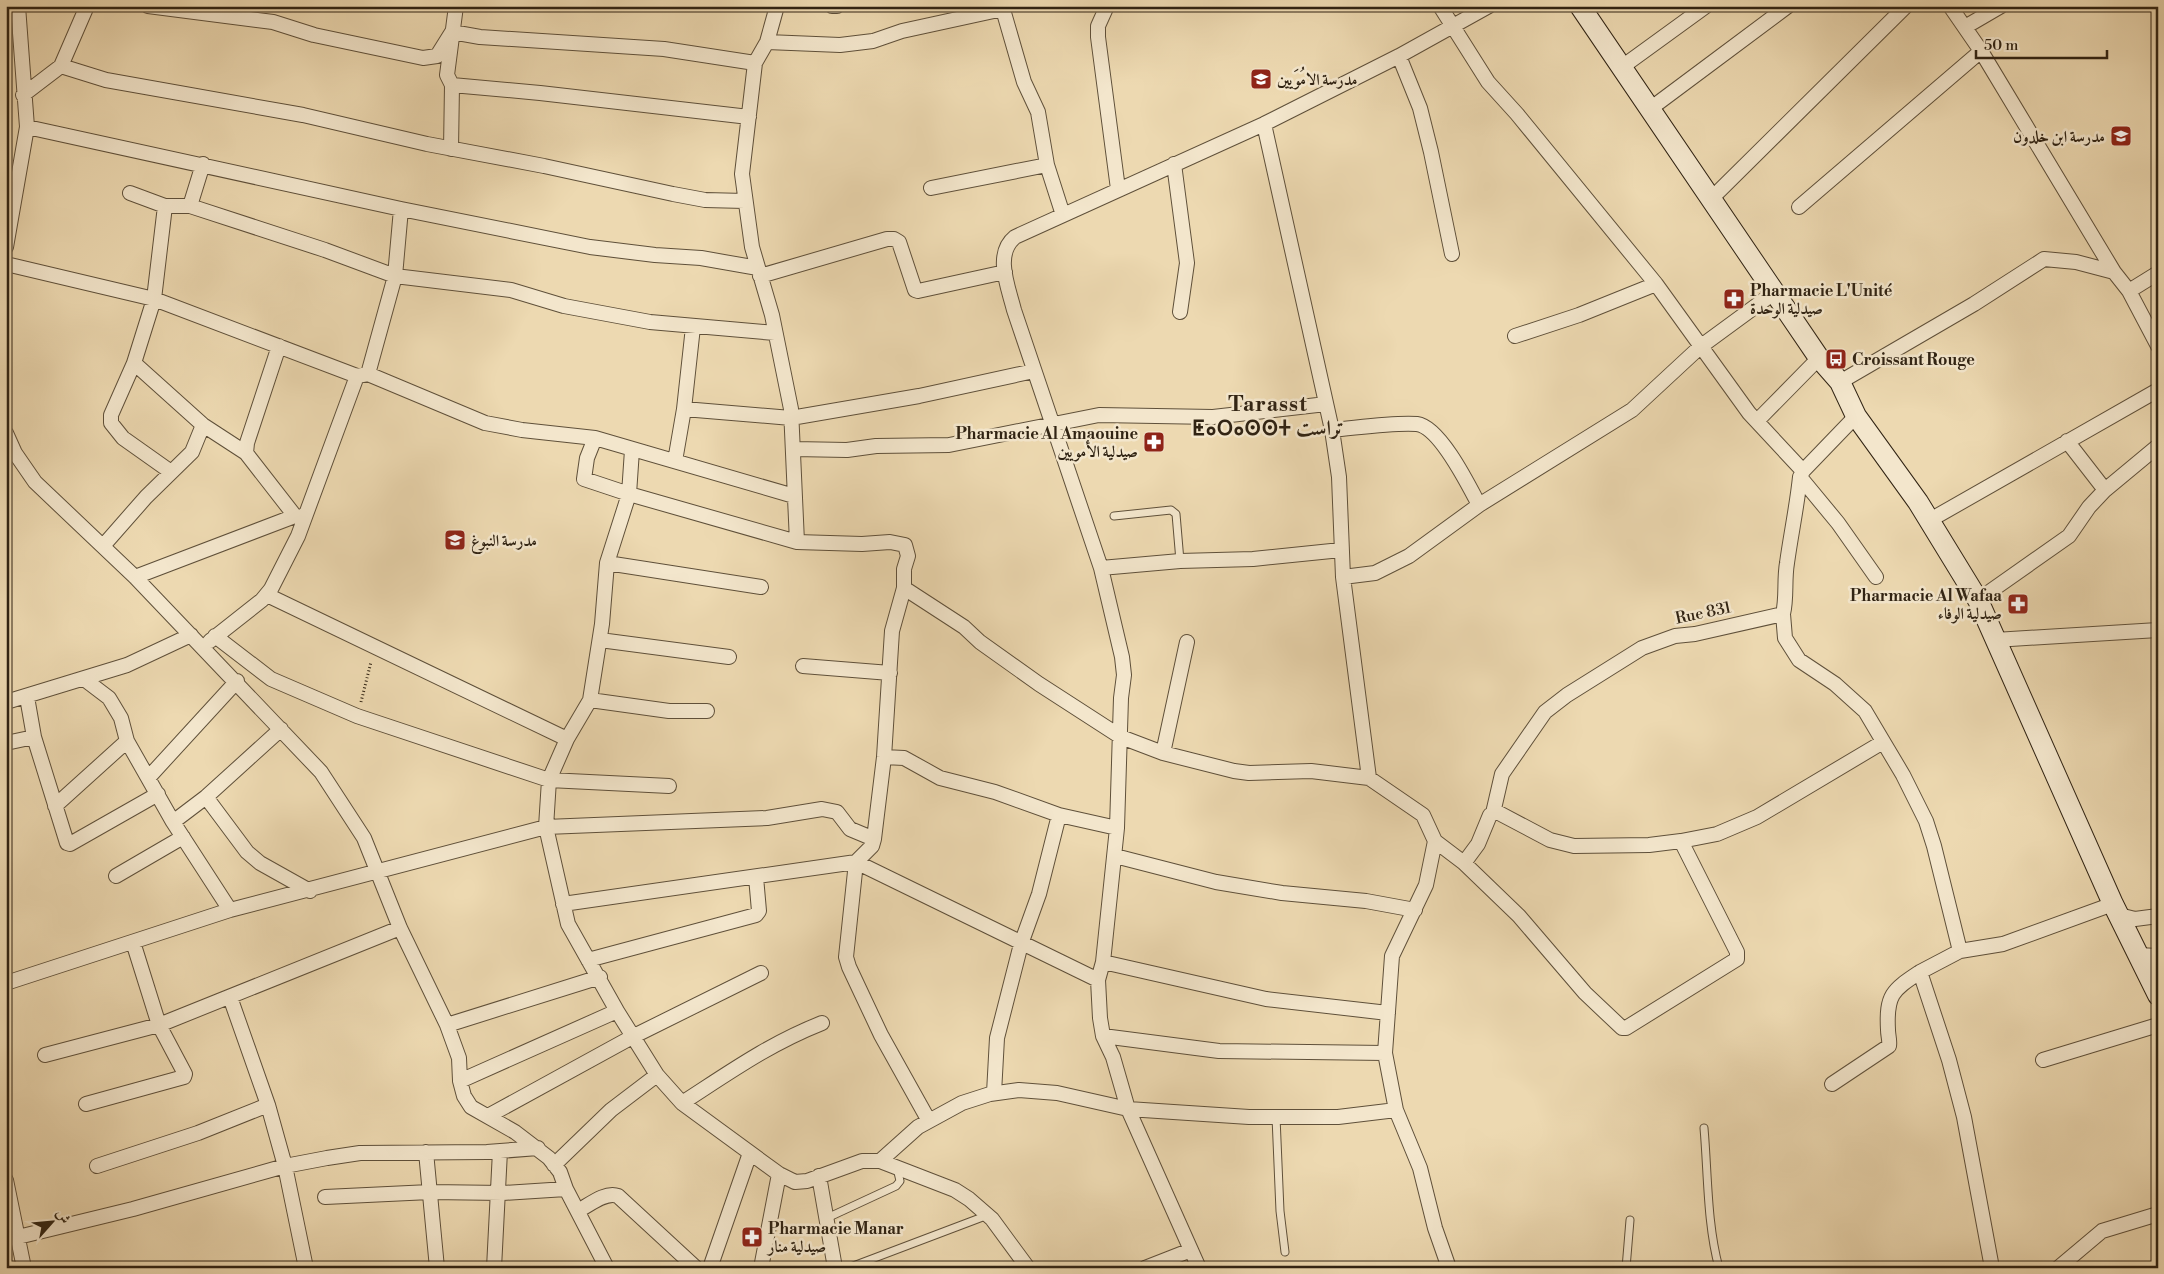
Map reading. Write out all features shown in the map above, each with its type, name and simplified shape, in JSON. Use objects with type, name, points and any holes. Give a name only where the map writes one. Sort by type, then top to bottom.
[{"type":"street","points":[[6,247],[27,127],[23,95],[23,62],[18,6]]},
{"type":"street","points":[[23,95],[61,66],[87,6]]},
{"type":"street","points":[[148,6],[273,22],[314,35],[423,58],[437,56],[452,32]]},
{"type":"street","points":[[451,149],[452,85],[447,75],[456,6]]},
{"type":"street","points":[[777,6],[767,42],[755,63],[743,152],[742,174],[745,202],[759,272],[792,409],[790,418],[794,449],[794,496],[797,542]]},
{"type":"street","points":[[832,6],[837,6]]},
{"type":"street","points":[[1106,6],[1098,26],[1098,37],[1118,189]]},
{"type":"street","points":[[1440,6],[1488,82],[1656,284],[1749,413],[1758,420],[1802,474],[1876,577]]},
{"type":"street","points":[[1199,1268],[1128,1109],[1113,1057],[1103,1036],[1098,980],[1103,962],[1115,856],[1121,698],[1124,675],[1122,657],[1101,568],[1014,310],[1005,272],[1003,253],[1007,243],[1015,236],[1264,124],[1399,56],[1489,6]]},
{"type":"street","points":[[1580,6],[1819,358],[1840,382],[1856,416],[1930,520],[1978,600],[2116,909],[2158,995]]},
{"type":"street","points":[[1622,67],[1706,6]]},
{"type":"street","points":[[1650,109],[1788,6]]},
{"type":"street","points":[[1711,199],[1906,6]]},
{"type":"street","points":[[1950,6],[1980,51],[2114,272],[2129,292],[2158,346]]},
{"type":"street","points":[[1964,27],[2001,6]]},
{"type":"street","points":[[767,42],[840,46],[873,41],[902,31],[1002,8],[1024,82],[1038,112],[1047,165],[1063,215]]},
{"type":"street","points":[[452,32],[480,37],[664,49],[755,63]]},
{"type":"street","points":[[1799,207],[1980,51]]},
{"type":"street","points":[[1399,56],[1424,126],[1452,254]]},
{"type":"street","points":[[61,66],[106,80],[303,115],[451,149],[544,166],[705,200],[745,202]]},
{"type":"street","points":[[452,85],[749,117]]},
{"type":"street","points":[[1264,124],[1332,430],[1339,478],[1343,577],[1369,778]]},
{"type":"street","points":[[27,127],[203,164],[401,209],[590,247],[655,256],[701,258],[759,272],[886,238],[894,238],[899,242],[915,290],[918,291],[1005,272]]},
{"type":"street","points":[[190,206],[203,164]]},
{"type":"street","points":[[1174,164],[1187,263],[1180,312]]},
{"type":"street","points":[[931,188],[1047,165]]},
{"type":"street","points":[[130,194],[165,206],[190,206],[325,250],[395,276],[511,290],[606,315],[693,327],[775,333]]},
{"type":"street","points":[[165,206],[154,299],[134,363],[111,415],[110,423],[123,438],[171,472]]},
{"type":"street","points":[[203,646],[267,595],[298,536],[300,516],[363,375],[395,276],[401,209]]},
{"type":"street","points":[[1840,382],[1974,304],[2044,259],[2076,262],[2114,272]]},
{"type":"street","points":[[6,264],[154,299],[363,375],[485,423],[522,430],[595,438],[794,496]]},
{"type":"street","points":[[2129,292],[2158,273]]},
{"type":"street","points":[[1515,336],[1579,315],[1656,284]]},
{"type":"street","points":[[1343,577],[1375,573],[1409,556],[1479,505],[1632,410],[1700,347],[1776,292]]},
{"type":"street","points":[[675,461],[684,409],[693,327]]},
{"type":"street","points":[[246,453],[247,443],[279,346]]},
{"type":"street","points":[[1758,420],[1819,358]]},
{"type":"street","points":[[134,363],[203,425],[246,453],[300,516]]},
{"type":"street","points":[[684,409],[790,418],[919,396],[1034,371]]},
{"type":"street","points":[[1930,520],[2158,390]]},
{"type":"street","points":[[794,449],[847,450],[876,446],[949,445],[1051,423],[1099,415],[1213,417],[1326,404]]},
{"type":"street","points":[[1856,416],[1802,474],[1794,529],[1786,565],[1786,602],[1783,614],[1785,638],[1799,660],[1835,684],[1859,706],[1904,775],[1926,821],[1934,846],[1960,951]]},
{"type":"street","points":[[1332,430],[1418,424],[1433,434],[1452,456],[1479,505]]},
{"type":"street","points":[[103,546],[192,452],[203,425]]},
{"type":"street","points":[[6,433],[15,453],[35,482],[135,577],[203,646],[327,780],[364,838],[379,871],[400,928],[447,1025],[458,1058],[460,1081],[464,1096],[471,1107],[538,1148],[560,1172],[566,1189],[607,1268]]},
{"type":"street","points":[[595,438],[587,458],[584,479],[629,494],[797,542],[862,544],[890,542],[905,545],[908,556],[904,569],[904,588],[892,631],[884,757],[874,839],[872,846],[856,862],[846,947],[849,967],[881,1035],[929,1121]]},
{"type":"street","points":[[2067,442],[2105,490]]},
{"type":"street","points":[[1978,600],[2069,536],[2089,507],[2105,490],[2158,446]]},
{"type":"street","points":[[632,450],[629,494],[607,563],[600,640],[590,700],[567,739],[549,780],[546,828],[568,924],[600,977],[617,1011],[657,1075],[682,1104],[779,1174],[795,1182],[807,1181],[862,1161],[880,1161],[955,1190],[988,1215],[1014,1245],[1028,1268]]},
{"type":"street","points":[[135,577],[300,516]]},
{"type":"street","points":[[1101,568],[1180,560],[1253,559],[1341,550]]},
{"type":"street","points":[[607,563],[761,587]]},
{"type":"street","points":[[904,588],[964,627],[980,642],[1039,684],[1121,737],[1163,753],[1221,769],[1249,773],[1311,771],[1369,778],[1423,815],[1435,841],[1464,863],[1519,916],[1585,992],[1622,1028],[1626,1028],[1736,959],[1737,952],[1682,841]]},
{"type":"street","points":[[267,595],[567,739]]},
{"type":"street","name":"Rue 831","points":[[1464,863],[1478,844],[1493,813],[1502,774],[1546,712],[1567,695],[1642,648],[1675,636],[1696,634],[1783,614]]},
{"type":"street","points":[[1995,640],[2158,630]]},
{"type":"street","points":[[6,702],[84,680],[150,656],[191,635]]},
{"type":"street","points":[[215,636],[271,679],[357,716],[549,780],[668,786]]},
{"type":"street","points":[[600,640],[729,657]]},
{"type":"street","points":[[1163,753],[1187,642]]},
{"type":"street","points":[[803,666],[890,673]]},
{"type":"street","points":[[84,680],[109,698],[121,718],[127,741],[173,822],[230,910]]},
{"type":"street","points":[[149,777],[236,681]]},
{"type":"street","points":[[27,697],[34,737],[65,841],[70,844],[158,794]]},
{"type":"street","points":[[590,700],[669,710],[707,711]]},
{"type":"street","points":[[173,822],[206,797],[281,729]]},
{"type":"street","points":[[6,744],[34,737]]},
{"type":"street","points":[[55,806],[127,741]]},
{"type":"street","points":[[1493,813],[1497,812],[1550,840],[1574,846],[1649,845],[1682,841],[1717,834],[1757,817],[1883,742]]},
{"type":"street","points":[[884,757],[904,758],[940,778],[994,792],[1059,815],[1117,828]]},
{"type":"street","points":[[206,797],[247,852],[260,863],[310,891]]},
{"type":"street","points":[[6,984],[230,910],[310,891],[379,871],[546,828],[767,818],[822,808],[837,812],[850,829],[874,839]]},
{"type":"street","points":[[994,1093],[997,1038],[1021,944],[1039,894],[1059,815]]},
{"type":"street","points":[[116,876],[183,838]]},
{"type":"street","points":[[1435,841],[1426,886],[1392,956],[1385,1053],[1396,1110],[1420,1168],[1434,1228],[1449,1268]]},
{"type":"street","points":[[1115,856],[1225,884],[1282,894],[1366,900],[1415,910]]},
{"type":"street","points":[[563,904],[856,862],[1098,980]]},
{"type":"street","points":[[588,960],[756,915],[759,911],[756,877]]},
{"type":"street","points":[[1832,1084],[1889,1046],[1890,996],[1896,988],[1920,972],[1960,951],[2003,944],[2116,909],[2135,919],[2158,916]]},
{"type":"street","points":[[44,1055],[159,1025],[400,928]]},
{"type":"street","points":[[86,1104],[184,1077],[185,1074],[159,1025],[133,942]]},
{"type":"street","points":[[2138,955],[2158,956]]},
{"type":"street","points":[[1103,962],[1266,999],[1388,1013]]},
{"type":"street","points":[[1920,972],[1949,1060],[1964,1117],[1992,1268]]},
{"type":"street","points":[[488,1116],[634,1036],[761,973]]},
{"type":"street","points":[[447,1025],[600,977]]},
{"type":"street","points":[[230,997],[268,1105],[285,1166],[306,1268]]},
{"type":"street","points":[[460,1081],[617,1011]]},
{"type":"street","points":[[682,1104],[762,1051],[786,1038],[822,1023]]},
{"type":"street","points":[[2043,1060],[2158,1025]]},
{"type":"street","points":[[1103,1036],[1219,1051],[1385,1053]]},
{"type":"street","points":[[554,1165],[611,1110],[657,1075]]},
{"type":"street","points":[[880,1161],[918,1127],[962,1103],[994,1093],[1019,1090],[1057,1093],[1128,1109],[1249,1118],[1338,1117],[1396,1110]]},
{"type":"street","points":[[97,1166],[198,1133],[268,1105]]},
{"type":"street","points":[[18,1237],[133,1209],[285,1166],[360,1153],[500,1151],[538,1148]]},
{"type":"street","points":[[494,1268],[500,1151]]},
{"type":"street","points":[[426,1152],[437,1268]]},
{"type":"street","points":[[710,1268],[750,1152]]},
{"type":"street","points":[[762,1268],[779,1174]]},
{"type":"street","points":[[819,1176],[836,1268]]},
{"type":"street","points":[[6,1180],[24,1268]]},
{"type":"street","points":[[325,1197],[430,1192],[497,1193],[566,1189]]},
{"type":"street","points":[[578,1211],[607,1196],[613,1194],[618,1196],[696,1268]]},
{"type":"street","points":[[2058,1268],[2102,1231],[2158,1214]]},
{"type":"street","points":[[1145,1268],[1191,1250]]},
{"type":"lane","points":[[1114,516],[1171,510],[1176,514],[1180,560]]},
{"type":"lane","points":[[1276,1117],[1280,1211],[1285,1252]]},
{"type":"lane","points":[[1704,1128],[1710,1197],[1710,1229],[1719,1268]]},
{"type":"lane","points":[[827,1218],[896,1186],[900,1181],[896,1168]]},
{"type":"lane","points":[[848,1268],[988,1215]]},
{"type":"lane","points":[[1626,1268],[1630,1220]]},
{"type":"path","points":[[357,716],[375,647]]},
{"type":"place","name":"مدرسة الامُوَيين","points":[[1261,79]]},
{"type":"place","name":"مدرسة ابن خلدون","points":[[2121,136]]},
{"type":"place","name":"Pharmacie L'Unité صيدلية الوحدة","points":[[1734,299]]},
{"type":"place","name":"Croissant Rouge","points":[[1836,359]]},
{"type":"place","name":"Pharmacie Al Amaouine صيدلية الأمويين","points":[[1154,442]]},
{"type":"place","name":"مدرسة النبوغ","points":[[455,540]]},
{"type":"place","name":"Pharmacie Al Wafaa صيدلية الوفاء","points":[[2018,604]]},
{"type":"place","name":"Pharmacie Manar صيدلية منار","points":[[752,1237]]},
{"type":"district","name":"Tarasst ⵟⴰⵔⴰⵙⵙⵜ تراست","points":[[1268,416]]}]
